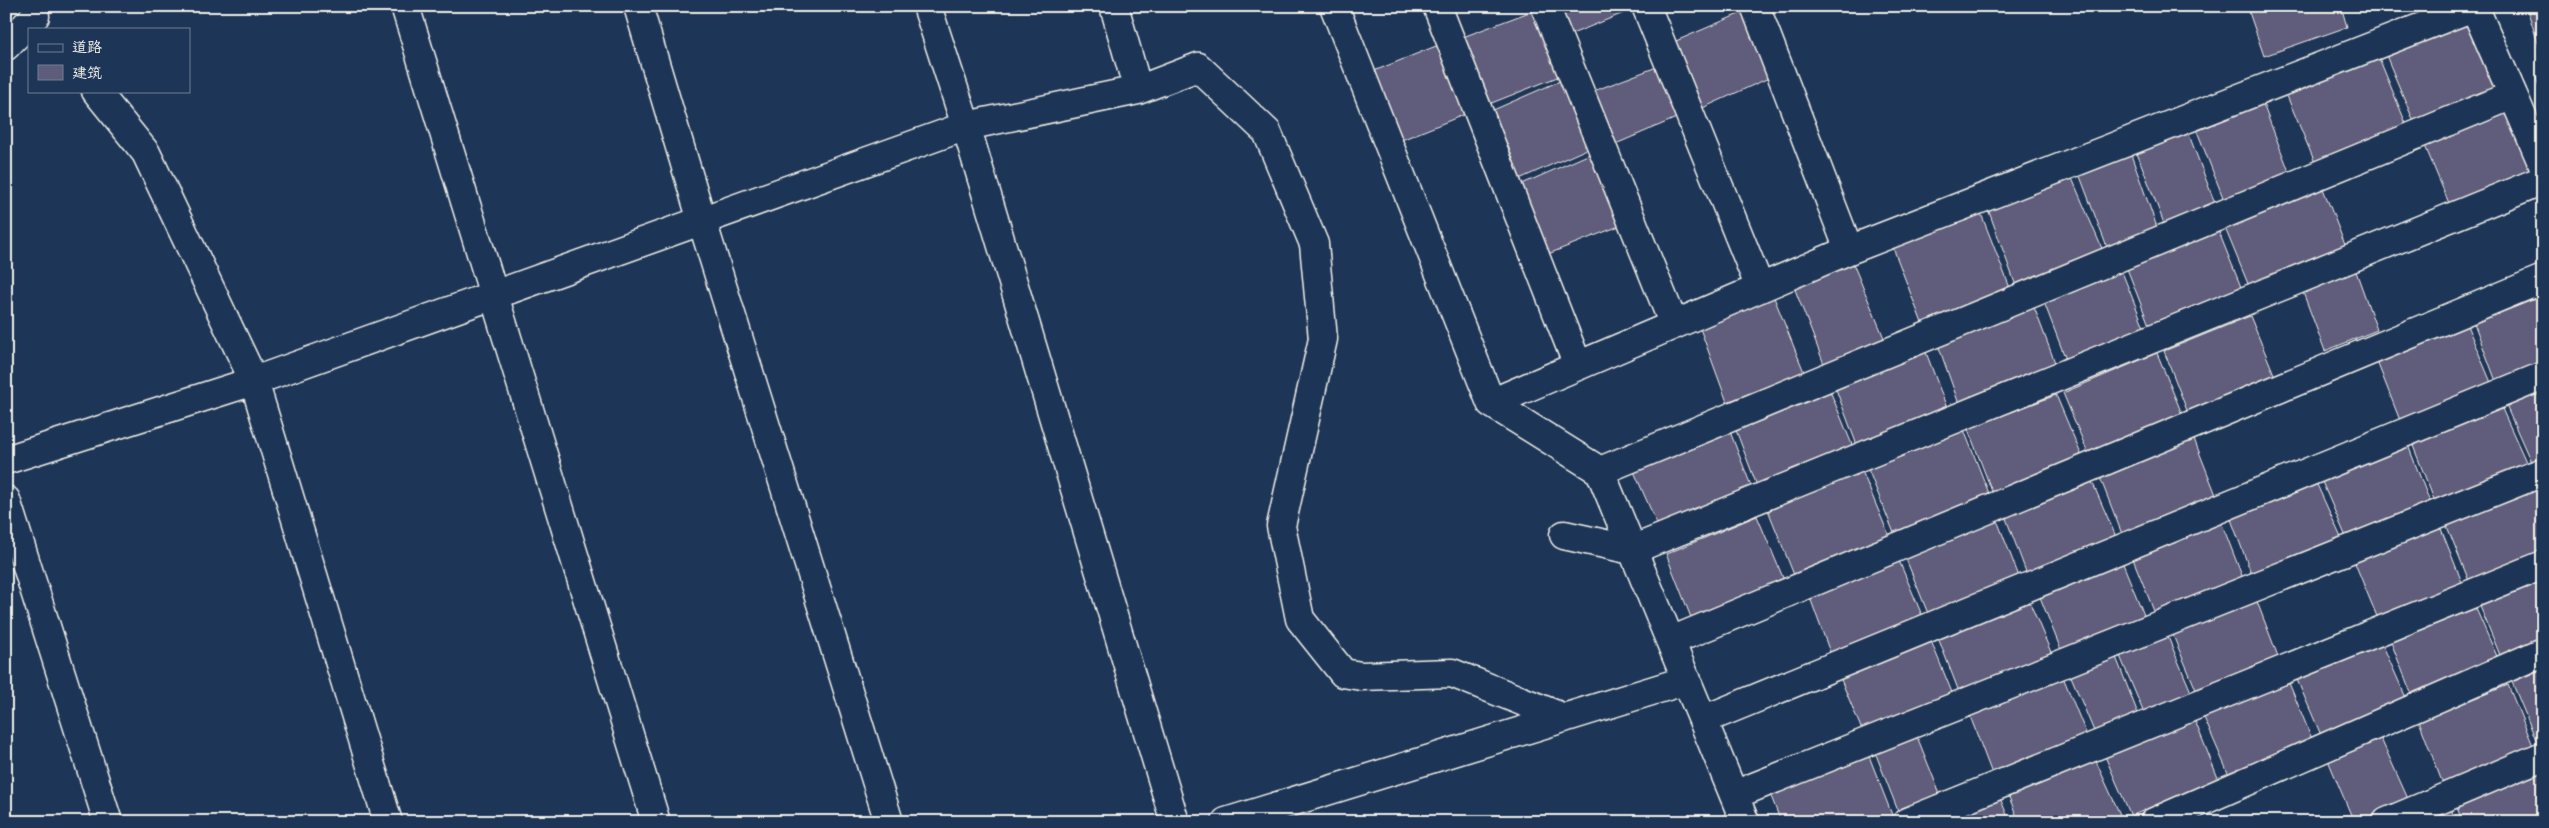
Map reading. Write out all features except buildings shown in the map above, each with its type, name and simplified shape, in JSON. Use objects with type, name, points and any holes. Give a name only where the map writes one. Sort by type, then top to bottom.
[{"type":"street","points":[[405,6],[656,822]]},
{"type":"street","points":[[638,6],[702,222],[889,822]]},
{"type":"street","points":[[927,6],[966,126],[1175,822]]},
{"type":"street","points":[[1114,6],[1138,90]]},
{"type":"street","points":[[1334,6],[1491,403],[1600,471],[1745,822]]},
{"type":"street","points":[[1438,6],[1578,366]]},
{"type":"street","points":[[1545,6],[1674,324]]},
{"type":"street","points":[[1646,6],[1760,288]]},
{"type":"street","points":[[1754,6],[1849,250]]},
{"type":"street","points":[[1491,403],[1849,250],[2475,6],[2513,95],[2536,131],[2543,165]]},
{"type":"street","points":[[6,46],[36,17]]},
{"type":"street","points":[[6,460],[254,381],[966,126],[1138,90],[1198,67],[1267,132],[1314,244],[1323,339],[1281,526],[1300,619],[1343,673],[1361,676],[1452,673],[1564,718]]},
{"type":"street","points":[[97,92],[146,153],[254,381],[388,822]]},
{"type":"street","points":[[1600,471],[2513,95]]},
{"type":"street","points":[[1564,535],[1632,550],[2543,180]]},
{"type":"street","points":[[1671,641],[2543,279]]},
{"type":"street","points":[[1703,720],[2543,376]]},
{"type":"street","points":[[1734,795],[2543,472]]},
{"type":"street","points":[[6,500],[108,822]]},
{"type":"street","points":[[1907,822],[2543,565]]},
{"type":"street","points":[[2154,822],[2543,652]]},
{"type":"street","points":[[1226,822],[1687,680]]},
{"type":"street","points":[[2387,822],[2543,756]]}]
